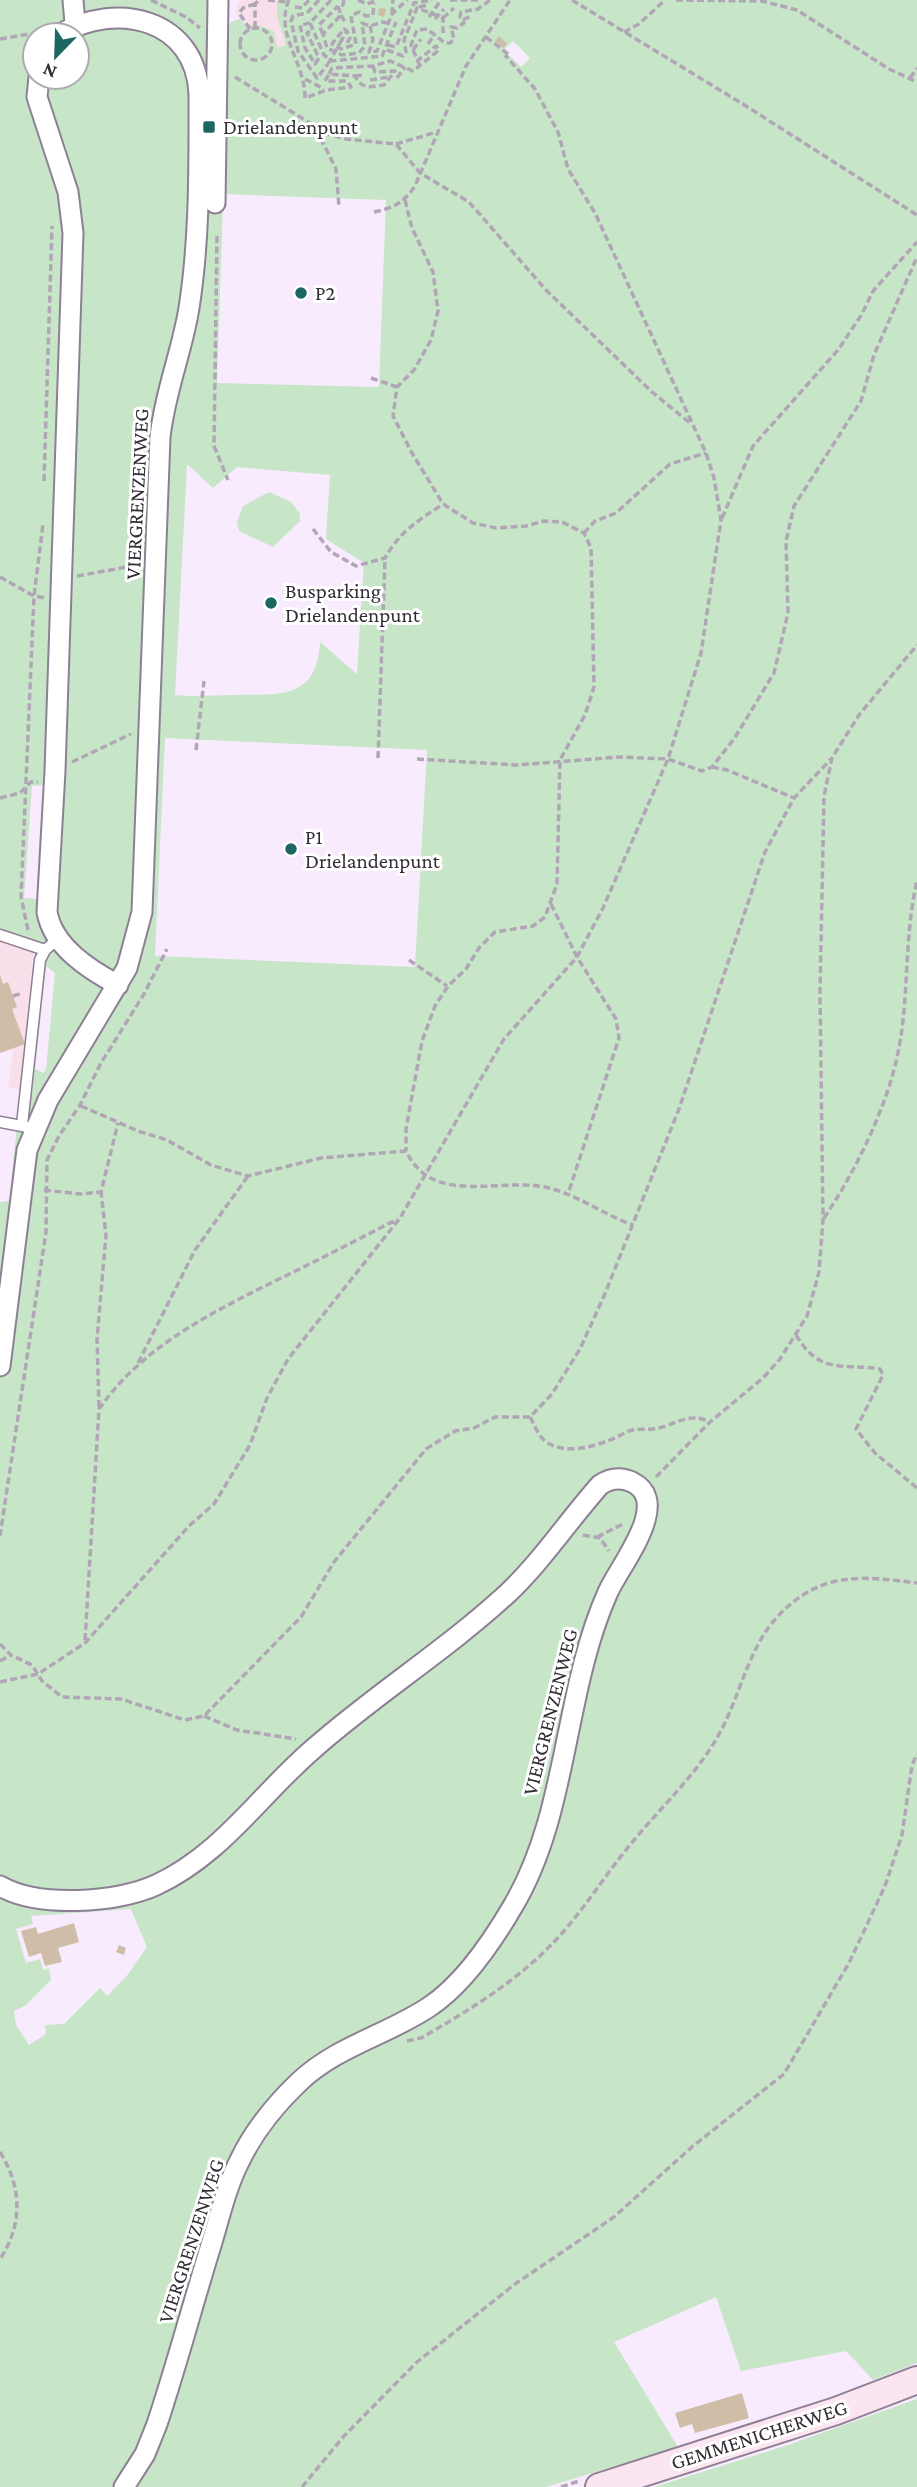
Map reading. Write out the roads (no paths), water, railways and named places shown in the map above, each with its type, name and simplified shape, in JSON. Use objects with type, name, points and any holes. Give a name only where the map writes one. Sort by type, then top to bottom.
[{"type":"main road","name":"GEMMENICHERWEG","points":[[599,2487],[836,2411],[917,2380]]},
{"type":"street","points":[[73,0],[75,21]]},
{"type":"street","points":[[215,202],[221,69],[214,39],[218,0]]},
{"type":"street","name":"VIERGRENZENWEG","points":[[0,1366],[28,1127],[118,985],[135,947],[144,900],[155,559],[163,409],[187,321],[193,280],[199,83],[187,48],[168,28],[153,18],[118,10],[94,14],[79,21]]},
{"type":"street","points":[[36,91],[68,192],[73,233],[55,776],[46,907],[52,944],[118,985]]},
{"type":"street","name":"VIERGRENZENWEG","points":[[0,1886],[38,1897],[89,1899],[134,1893],[173,1876],[233,1831],[311,1751],[430,1659],[508,1593],[545,1554],[600,1485],[610,1479],[620,1479],[636,1484],[644,1490],[649,1505],[648,1515],[615,1577],[588,1642],[542,1839],[527,1880],[486,1945],[446,1993],[427,2008],[320,2065],[282,2101],[251,2140],[229,2186],[157,2424],[145,2454],[124,2487]]},
{"type":"lane","points":[[0,934],[28,942],[52,944]]},
{"type":"lane","points":[[0,1122],[28,1127],[40,960],[52,944]]},
{"type":"place","name":"Drielandenpunt","points":[[209,127]]},
{"type":"place","name":"P2","points":[[301,293]]},
{"type":"place","name":"Busparking Drielandenpunt","points":[[271,603]]},
{"type":"place","name":"P1 Drielandenpunt","points":[[291,849]]}]
